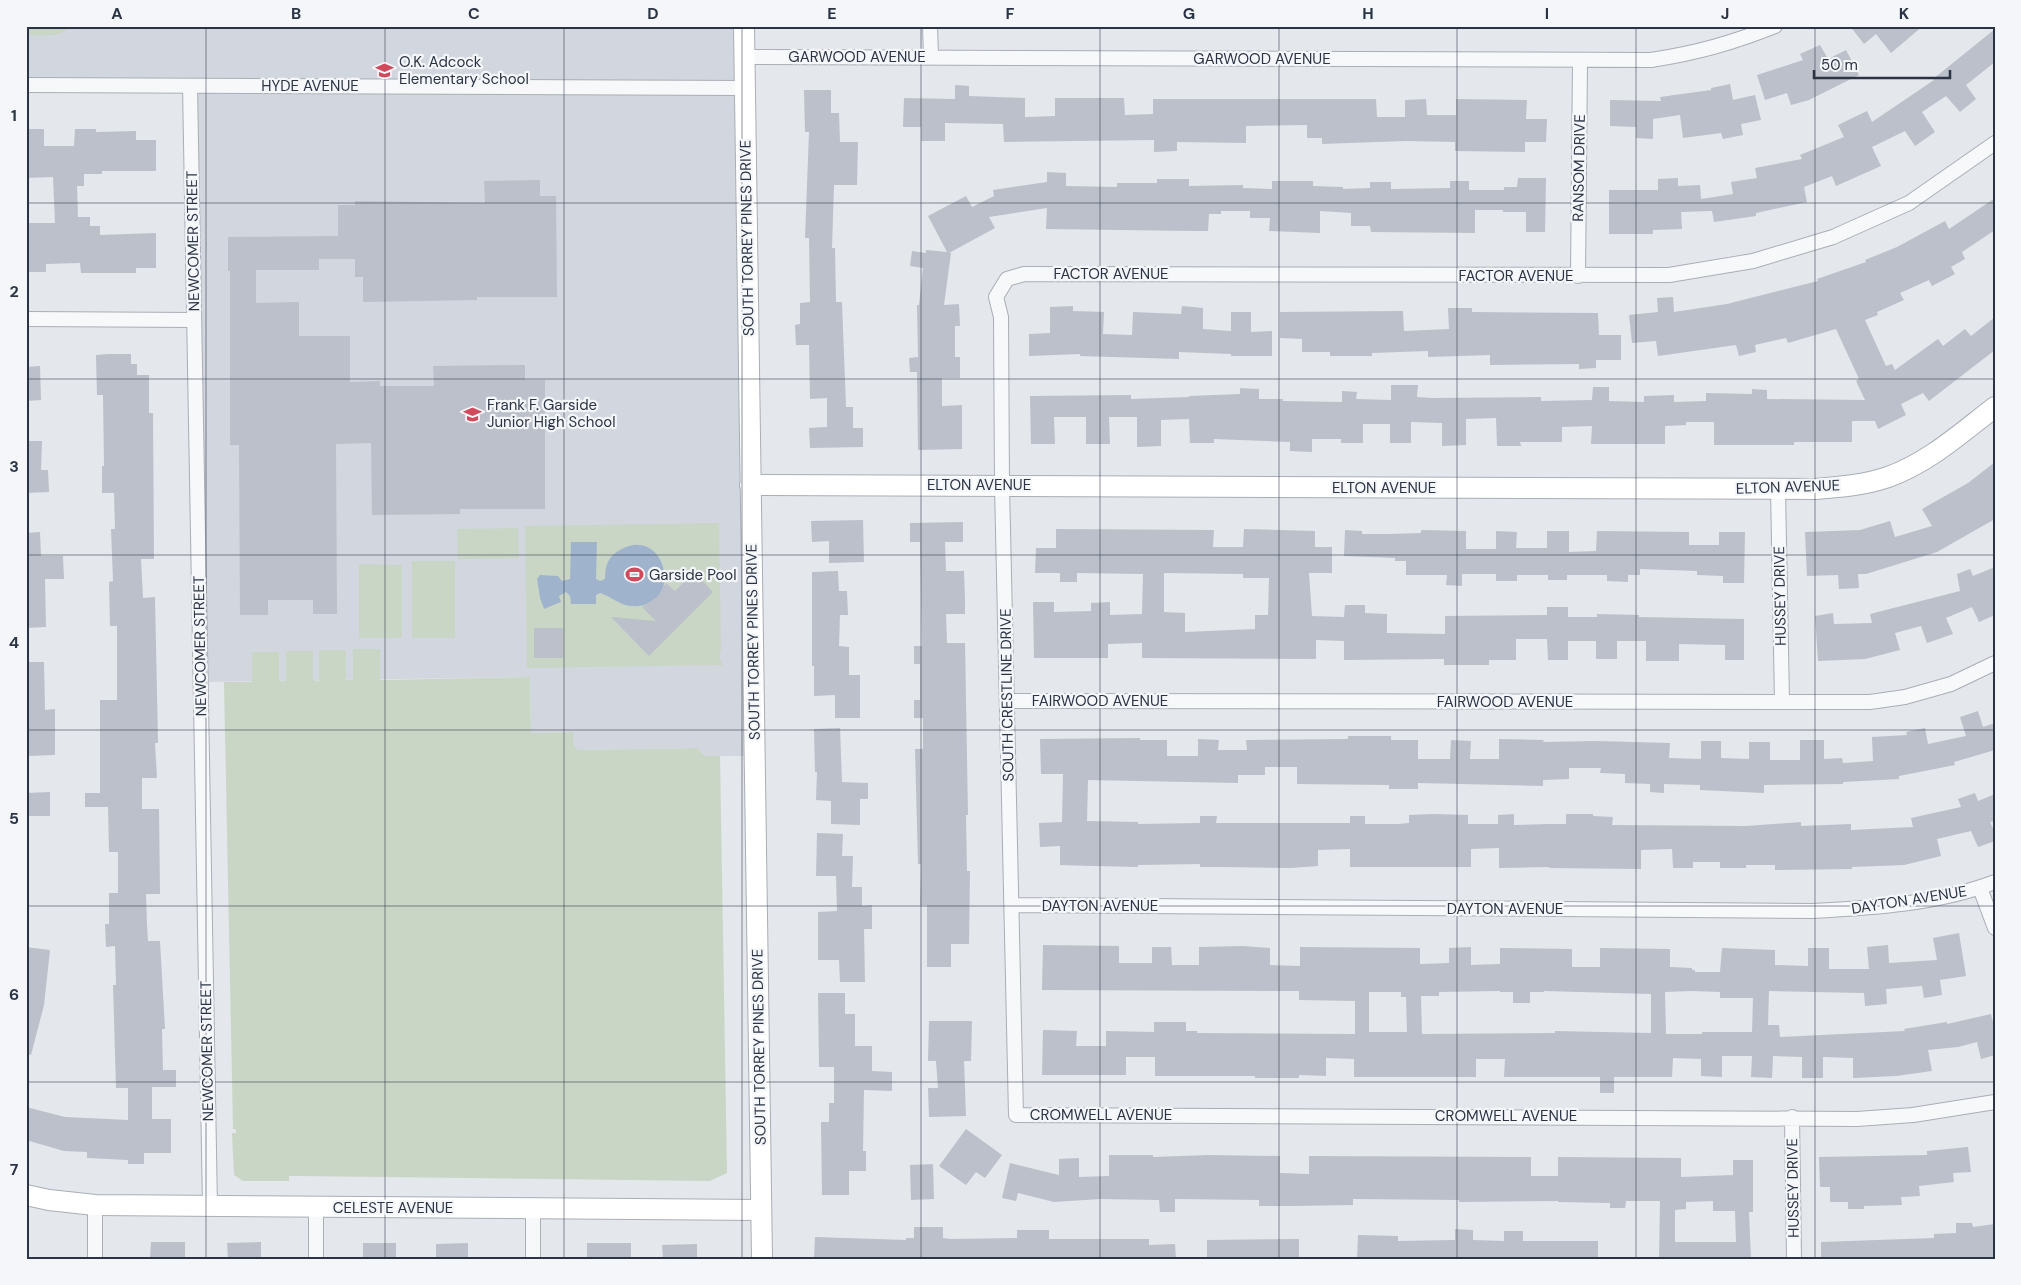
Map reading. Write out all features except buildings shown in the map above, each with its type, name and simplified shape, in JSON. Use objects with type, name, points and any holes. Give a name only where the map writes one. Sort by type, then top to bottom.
[{"type":"street","name":"SOUTH TORREY PINES DRIVE","points":[[744,26],[762,1259]]},
{"type":"street","points":[[930,26],[931,57]]},
{"type":"street","name":"GARWOOD AVENUE","points":[[743,57],[1651,60],[1689,54],[1732,43],[1775,26]]},
{"type":"street","name":"RANSOM DRIVE","points":[[1578,276],[1580,61]]},
{"type":"street","name":"HYDE AVENUE","points":[[26,85],[744,88]]},
{"type":"street","name":"NEWCOMER STREET","points":[[190,86],[210,1207]]},
{"type":"street","name":"FACTOR AVENUE","points":[[1007,279],[1024,274],[1669,275],[1753,261],[1833,238],[1909,203],[1995,143]]},
{"type":"street","name":"SOUTH CRESTLINE DRIVE","points":[[1007,279],[996,297],[1001,317],[1002,485],[1016,1115]]},
{"type":"street","points":[[26,319],[194,320]]},
{"type":"street","name":"ELTON AVENUE","points":[[750,485],[1778,490],[1838,487],[1887,477],[1922,460],[1995,407]]},
{"type":"street","name":"HUSSEY DRIVE","points":[[1778,490],[1782,702]]},
{"type":"street","name":"FAIRWOOD AVENUE","points":[[1008,701],[1870,702],[1905,697],[1951,684],[1995,663]]},
{"type":"street","name":"DAYTON AVENUE","points":[[1012,906],[1812,912],[1872,908],[1937,898],[1980,888],[1995,882]]},
{"type":"street","points":[[1980,888],[1995,928]]},
{"type":"street","name":"CROMWELL AVENUE","points":[[1016,1115],[1792,1117],[1857,1119],[1913,1115],[1995,1102]]},
{"type":"street","name":"HUSSEY DRIVE","points":[[1792,1117],[1794,1259]]},
{"type":"street","name":"CELESTE AVENUE","points":[[26,1194],[49,1200],[96,1205],[761,1210]]},
{"type":"street","points":[[95,1259],[96,1205]]},
{"type":"street","points":[[316,1208],[316,1259]]},
{"type":"street","points":[[533,1209],[533,1259]]},
{"type":"shaded area","name":"Frank F. Garside Junior High School","points":[[26,26],[743,26],[755,756],[705,756],[697,748],[578,750],[573,744],[573,732],[531,733],[530,677],[201,682],[190,86],[26,85]]},
{"type":"green space","points":[[26,26],[69,26],[66,30],[56,35],[44,36],[26,35]]},
{"type":"green space","points":[[719,523],[721,650],[719,656],[723,665],[527,668],[525,526]]},
{"type":"green space","points":[[518,528],[519,558],[458,559],[457,529]]},
{"type":"green space","points":[[412,561],[455,561],[455,638],[412,638]]},
{"type":"green space","points":[[359,564],[402,565],[402,638],[359,638]]},
{"type":"green space","points":[[353,649],[380,649],[380,680],[530,677],[531,733],[573,732],[573,744],[578,750],[697,748],[705,756],[720,756],[727,1173],[710,1181],[289,1176],[289,1181],[243,1181],[234,1175],[232,1133],[236,1133],[236,1129],[233,1129],[224,682],[252,682],[252,652],[279,652],[279,681],[286,681],[286,651],[313,651],[313,680],[319,681],[319,650],[346,650],[346,680],[353,680]]},
{"type":"water","name":"Garside Pool","points":[[571,542],[597,542],[596,579],[600,581],[605,579],[608,562],[616,552],[636,545],[649,548],[658,557],[664,569],[664,583],[659,595],[648,604],[631,606],[600,593],[596,595],[596,604],[571,604],[570,596],[566,592],[559,596],[561,602],[544,609],[537,579],[540,575],[558,576],[562,581],[570,579]]},
{"type":"place","name":"O.K. Adcock Elementary School","points":[[385,71]]},
{"type":"place","name":"Frank F. Garside Junior High School","points":[[473,414]]},
{"type":"place","name":"Garside Pool","points":[[635,575]]}]
